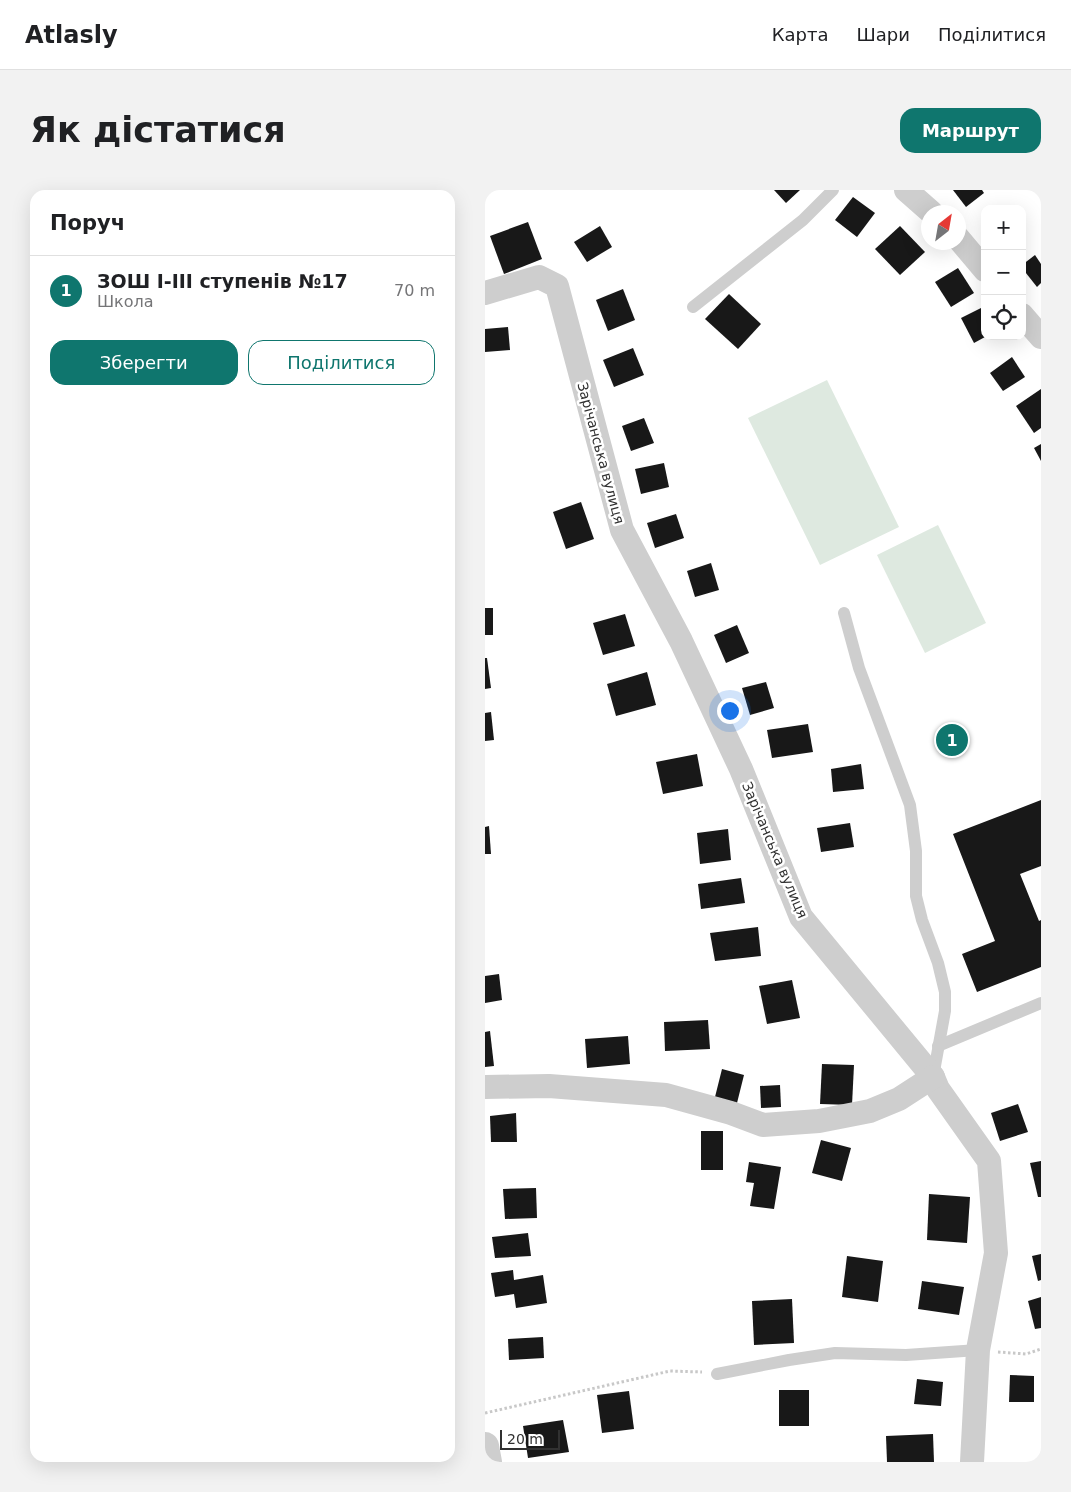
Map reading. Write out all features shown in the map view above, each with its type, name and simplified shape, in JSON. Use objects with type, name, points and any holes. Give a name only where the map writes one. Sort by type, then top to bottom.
[{"type":"street","points":[[907,190],[923,205]]},
{"type":"street","points":[[966,247],[981,265]]},
{"type":"street","name":"Зарічанська вулиця","points":[[485,293],[539,276],[557,286],[621,530],[681,641],[741,769],[801,917],[933,1077],[938,1090],[989,1161],[996,1253],[978,1350],[972,1462]]},
{"type":"street","points":[[1026,320],[1041,337]]},
{"type":"street","points":[[485,1087],[549,1086],[666,1095],[731,1113],[763,1125],[819,1121],[870,1111],[899,1099],[933,1077]]},
{"type":"street","points":[[485,1446],[488,1462]]},
{"type":"lane","points":[[693,307],[803,220],[833,190]]},
{"type":"lane","points":[[843,613],[859,668],[910,805],[915,851],[916,896],[921,920],[938,963],[945,992],[945,1011],[933,1077]]},
{"type":"lane","points":[[938,1046],[1041,1003]]},
{"type":"lane","points":[[717,1374],[835,1353],[906,1354],[978,1350]]},
{"type":"path","points":[[978,1350],[1026,1354],[1041,1349]]},
{"type":"path","points":[[485,1413],[670,1372],[693,1371],[717,1374]]},
{"type":"shaded area","points":[[827,380],[899,527],[820,565],[748,418]]},
{"type":"shaded area","points":[[938,525],[986,623],[925,653],[877,555]]},
{"type":"building","points":[[774,190],[800,190],[786,203]]},
{"type":"building","points":[[953,190],[982,190],[984,193],[966,207]]},
{"type":"building","points":[[853,197],[875,213],[857,237],[835,220]]},
{"type":"building","points":[[528,222],[542,259],[504,274],[490,236]]},
{"type":"building","points":[[600,226],[612,247],[587,262],[574,242]]},
{"type":"building","points":[[900,226],[925,252],[900,275],[875,249]]},
{"type":"building","points":[[1035,255],[1041,264],[1041,283],[1037,287],[1026,273],[1026,262]]},
{"type":"building","points":[[958,268],[974,293],[951,307],[935,282]]},
{"type":"building","points":[[623,289],[635,320],[608,331],[596,300]]},
{"type":"building","points":[[729,294],[761,324],[738,349],[705,319]]},
{"type":"building","points":[[981,308],[981,339],[974,343],[961,318]]},
{"type":"building","points":[[508,327],[510,350],[485,352],[485,329]]},
{"type":"building","points":[[633,348],[644,375],[614,387],[603,360]]},
{"type":"building","points":[[1012,357],[1025,377],[1003,391],[990,373]]},
{"type":"building","points":[[1041,389],[1041,428],[1034,433],[1016,406]]},
{"type":"building","points":[[644,418],[654,443],[631,451],[622,426]]},
{"type":"building","points":[[1041,444],[1041,461],[1034,448]]},
{"type":"building","points":[[664,463],[669,487],[641,494],[635,469]]},
{"type":"building","points":[[581,502],[594,539],[566,549],[553,512]]},
{"type":"building","points":[[676,514],[684,538],[655,548],[647,523]]},
{"type":"building","points":[[711,563],[719,590],[695,597],[687,571]]},
{"type":"building","points":[[485,608],[493,608],[493,635],[485,635]]},
{"type":"building","points":[[625,614],[635,646],[603,655],[593,623]]},
{"type":"building","points":[[737,625],[749,653],[726,663],[714,635]]},
{"type":"building","points":[[485,658],[487,658],[491,688],[485,689]]},
{"type":"building","points":[[647,672],[656,705],[616,716],[607,684]]},
{"type":"building","points":[[766,682],[774,708],[750,715],[742,688]]},
{"type":"building","points":[[491,712],[494,740],[485,741],[485,713]]},
{"type":"building","points":[[808,724],[813,752],[772,758],[767,730]]},
{"type":"building","points":[[697,754],[703,786],[663,794],[656,762]]},
{"type":"building","points":[[861,764],[864,789],[833,792],[831,769]]},
{"type":"building","points":[[1041,800],[1041,866],[1020,874],[1039,921],[1041,920],[1041,967],[977,992],[962,954],[995,941],[953,834]]},
{"type":"building","points":[[850,823],[854,847],[821,852],[817,828]]},
{"type":"building","points":[[489,826],[491,854],[485,854],[485,827]]},
{"type":"building","points":[[728,829],[731,860],[700,864],[697,833]]},
{"type":"building","points":[[741,878],[745,903],[701,909],[698,884]]},
{"type":"building","points":[[758,927],[761,956],[715,961],[710,933]]},
{"type":"building","points":[[499,974],[502,1000],[485,1003],[485,976]]},
{"type":"building","points":[[792,980],[800,1018],[767,1024],[759,986]]},
{"type":"building","points":[[708,1020],[710,1049],[665,1051],[664,1022]]},
{"type":"building","points":[[490,1031],[494,1066],[485,1067],[485,1032]]},
{"type":"building","points":[[628,1036],[630,1064],[587,1068],[585,1039]]},
{"type":"building","points":[[822,1064],[854,1065],[852,1105],[820,1104]]},
{"type":"building","points":[[722,1069],[744,1075],[737,1103],[715,1097]]},
{"type":"building","points":[[780,1085],[781,1107],[761,1108],[760,1086]]},
{"type":"building","points":[[1018,1104],[1028,1132],[1000,1141],[991,1113]]},
{"type":"building","points":[[516,1113],[517,1142],[491,1142],[490,1116]]},
{"type":"building","points":[[701,1131],[723,1131],[723,1170],[701,1170]]},
{"type":"building","points":[[821,1140],[851,1148],[842,1181],[812,1173]]},
{"type":"building","points":[[1041,1161],[1041,1197],[1038,1197],[1030,1163]]},
{"type":"building","points":[[749,1162],[781,1167],[774,1209],[750,1206],[754,1183],[746,1182]]},
{"type":"building","points":[[536,1188],[537,1218],[505,1219],[503,1189]]},
{"type":"building","points":[[929,1194],[970,1197],[967,1243],[927,1240]]},
{"type":"building","points":[[528,1233],[531,1256],[495,1258],[492,1237]]},
{"type":"building","points":[[1041,1254],[1041,1280],[1038,1281],[1032,1256]]},
{"type":"building","points":[[847,1256],[883,1261],[878,1302],[842,1297]]},
{"type":"building","points":[[513,1270],[514,1280],[543,1275],[547,1303],[516,1308],[514,1294],[495,1297],[491,1273]]},
{"type":"building","points":[[922,1281],[964,1287],[959,1315],[918,1309]]},
{"type":"building","points":[[1041,1297],[1041,1328],[1035,1329],[1028,1301]]},
{"type":"building","points":[[792,1299],[794,1343],[754,1345],[752,1301]]},
{"type":"building","points":[[543,1337],[544,1358],[509,1360],[508,1339]]},
{"type":"building","points":[[1010,1375],[1034,1376],[1034,1402],[1009,1402]]},
{"type":"building","points":[[917,1379],[943,1382],[941,1406],[914,1404]]},
{"type":"building","points":[[779,1390],[809,1390],[809,1426],[779,1426]]},
{"type":"building","points":[[629,1391],[634,1429],[602,1433],[597,1395]]},
{"type":"building","points":[[563,1420],[569,1452],[528,1458],[523,1426]]},
{"type":"building","points":[[933,1434],[934,1462],[887,1462],[886,1436]]},
{"type":"place","name":"ЗОШ І-ІІІ ступенів №17","points":[[952,740]]}]
